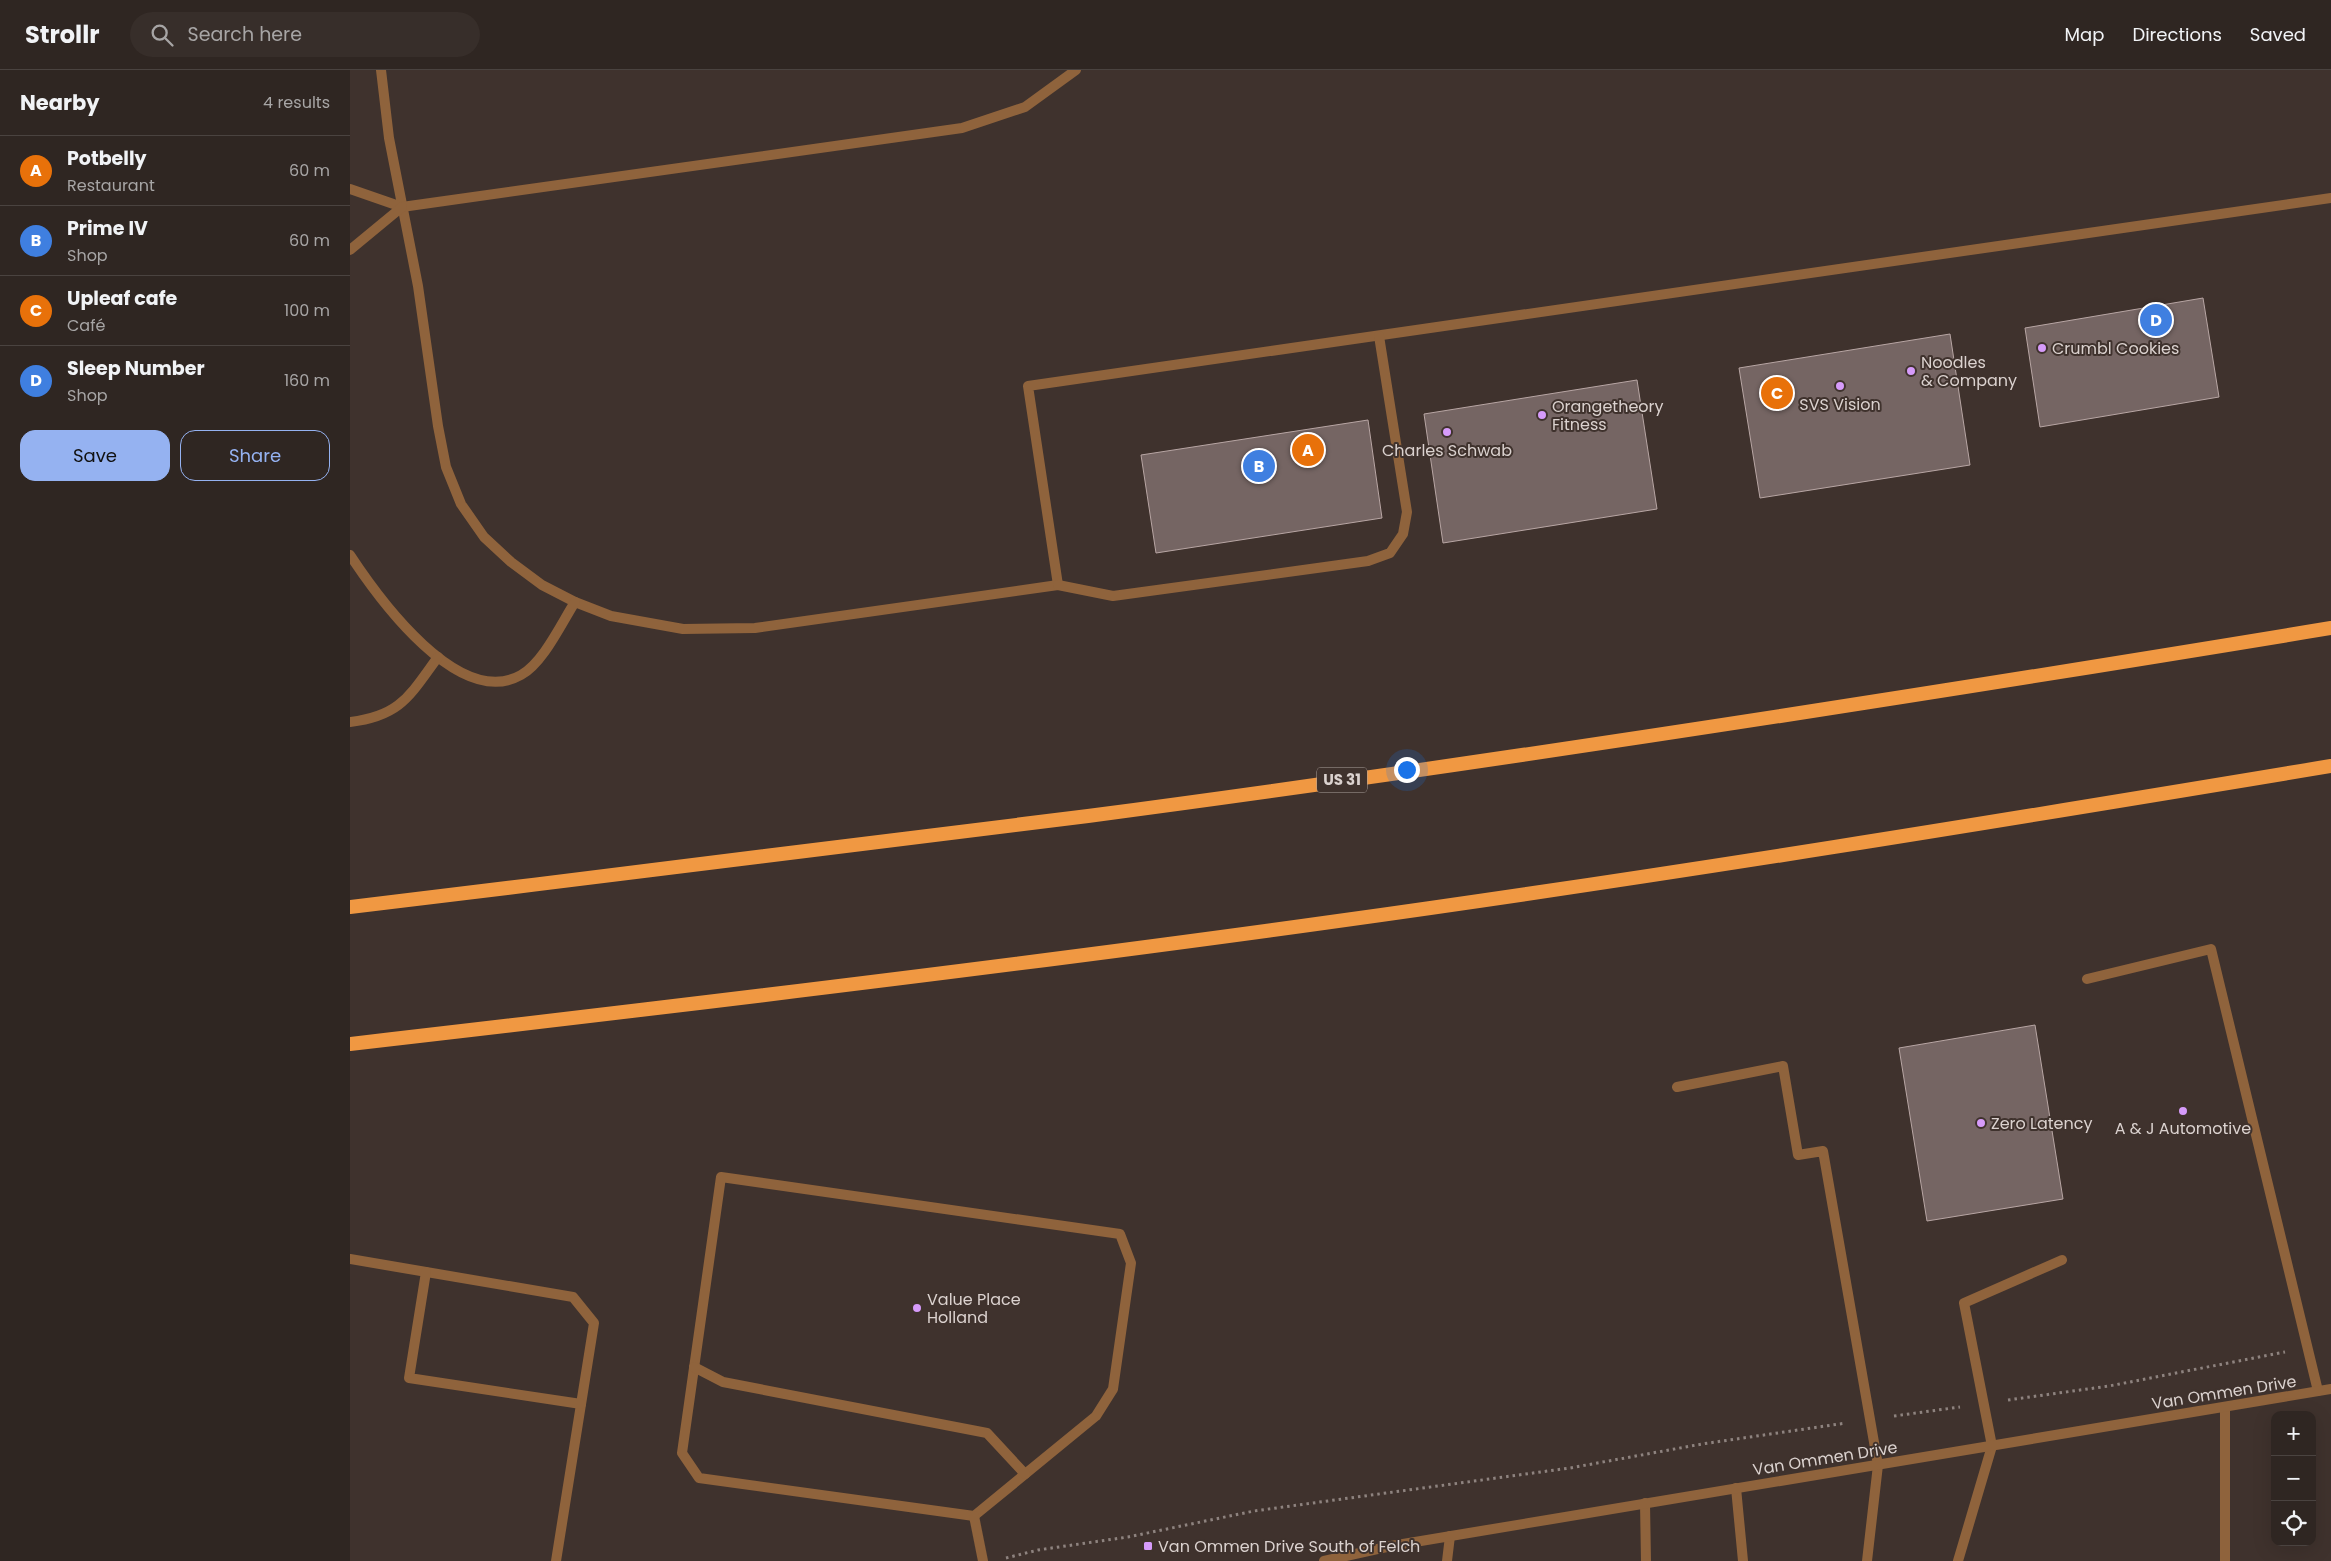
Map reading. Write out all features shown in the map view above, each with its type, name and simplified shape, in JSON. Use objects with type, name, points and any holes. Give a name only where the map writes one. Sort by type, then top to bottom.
[{"type":"highway","name":"US 31","points":[[350,907],[1081,816],[1371,776],[1976,686],[2331,628]]},
{"type":"highway","points":[[350,1044],[739,999],[1343,921],[1953,829],[2331,766]]},
{"type":"street","points":[[382,70],[389,138],[418,286],[438,426],[446,467],[461,504],[484,537],[511,562],[542,585],[575,602],[610,616],[683,629],[755,628],[1058,585],[1113,596],[1368,561],[1390,553],[1403,534],[1407,512],[1379,336]]},
{"type":"street","points":[[350,189],[402,207],[962,128],[1025,107],[1076,70]]},
{"type":"street","points":[[1058,585],[1028,386],[2331,198]]},
{"type":"street","points":[[350,250],[402,207]]},
{"type":"street","points":[[350,555],[372,587],[400,620],[438,657],[458,672],[480,680],[502,682],[521,675],[540,658],[575,602]]},
{"type":"street","points":[[350,722],[365,720],[390,712],[411,694],[438,657]]},
{"type":"street","points":[[2087,978],[2211,949],[2318,1391]]},
{"type":"street","points":[[1677,1087],[1783,1066],[1798,1154],[1823,1151],[1878,1465],[1867,1561]]},
{"type":"street","points":[[721,1177],[1120,1234],[1131,1263],[1113,1389],[1096,1416],[974,1516],[699,1478],[682,1454],[694,1367],[721,1177]]},
{"type":"street","points":[[350,1259],[573,1297],[594,1323],[556,1561]]},
{"type":"street","points":[[1958,1561],[1992,1446],[1964,1303],[2062,1260]]},
{"type":"street","points":[[426,1272],[409,1378],[581,1404]]},
{"type":"street","points":[[694,1367],[723,1382],[987,1433],[1025,1474]]},
{"type":"street","name":"Van Ommen Drive","points":[[1324,1561],[1391,1546],[2331,1389]]},
{"type":"street","points":[[2225,1407],[2225,1561]]},
{"type":"street","points":[[1736,1488],[1743,1561]]},
{"type":"street","points":[[1645,1504],[1646,1561]]},
{"type":"street","points":[[974,1516],[983,1561]]},
{"type":"street","points":[[1447,1561],[1450,1536]]},
{"type":"path","points":[[1000,1559],[1038,1550],[1128,1537],[1254,1511],[1570,1468],[1702,1444],[2109,1386],[2308,1347]]},
{"type":"building","points":[[2203,298],[2219,397],[2040,427],[2025,328]]},
{"type":"building","points":[[1950,334],[1970,465],[1760,498],[1739,368]]},
{"type":"building","points":[[1637,380],[1657,509],[1443,543],[1424,414]]},
{"type":"building","points":[[1368,420],[1382,518],[1156,553],[1141,455]]},
{"type":"building","name":"Zero Latency","points":[[2035,1025],[2063,1199],[1927,1221],[1899,1048]]},
{"type":"place","name":"Sleep Number","points":[[2156,320]]},
{"type":"place","name":"Crumbl Cookies","points":[[2042,348]]},
{"type":"place","name":"Noodles & Company","points":[[1911,371]]},
{"type":"place","name":"SVS Vision","points":[[1840,386]]},
{"type":"place","name":"Upleaf cafe","points":[[1777,393]]},
{"type":"place","name":"Orangetheory Fitness","points":[[1542,415]]},
{"type":"place","name":"Charles Schwab","points":[[1447,432]]},
{"type":"place","name":"Potbelly","points":[[1308,450]]},
{"type":"place","name":"Prime IV","points":[[1259,466]]},
{"type":"place","name":"A & J Automotive","points":[[2183,1111]]},
{"type":"place","name":"Zero Latency","points":[[1981,1123]]},
{"type":"place","name":"Value Place Holland","points":[[917,1308]]},
{"type":"place","name":"Van Ommen Drive South of Felch","points":[[1148,1546]]}]
